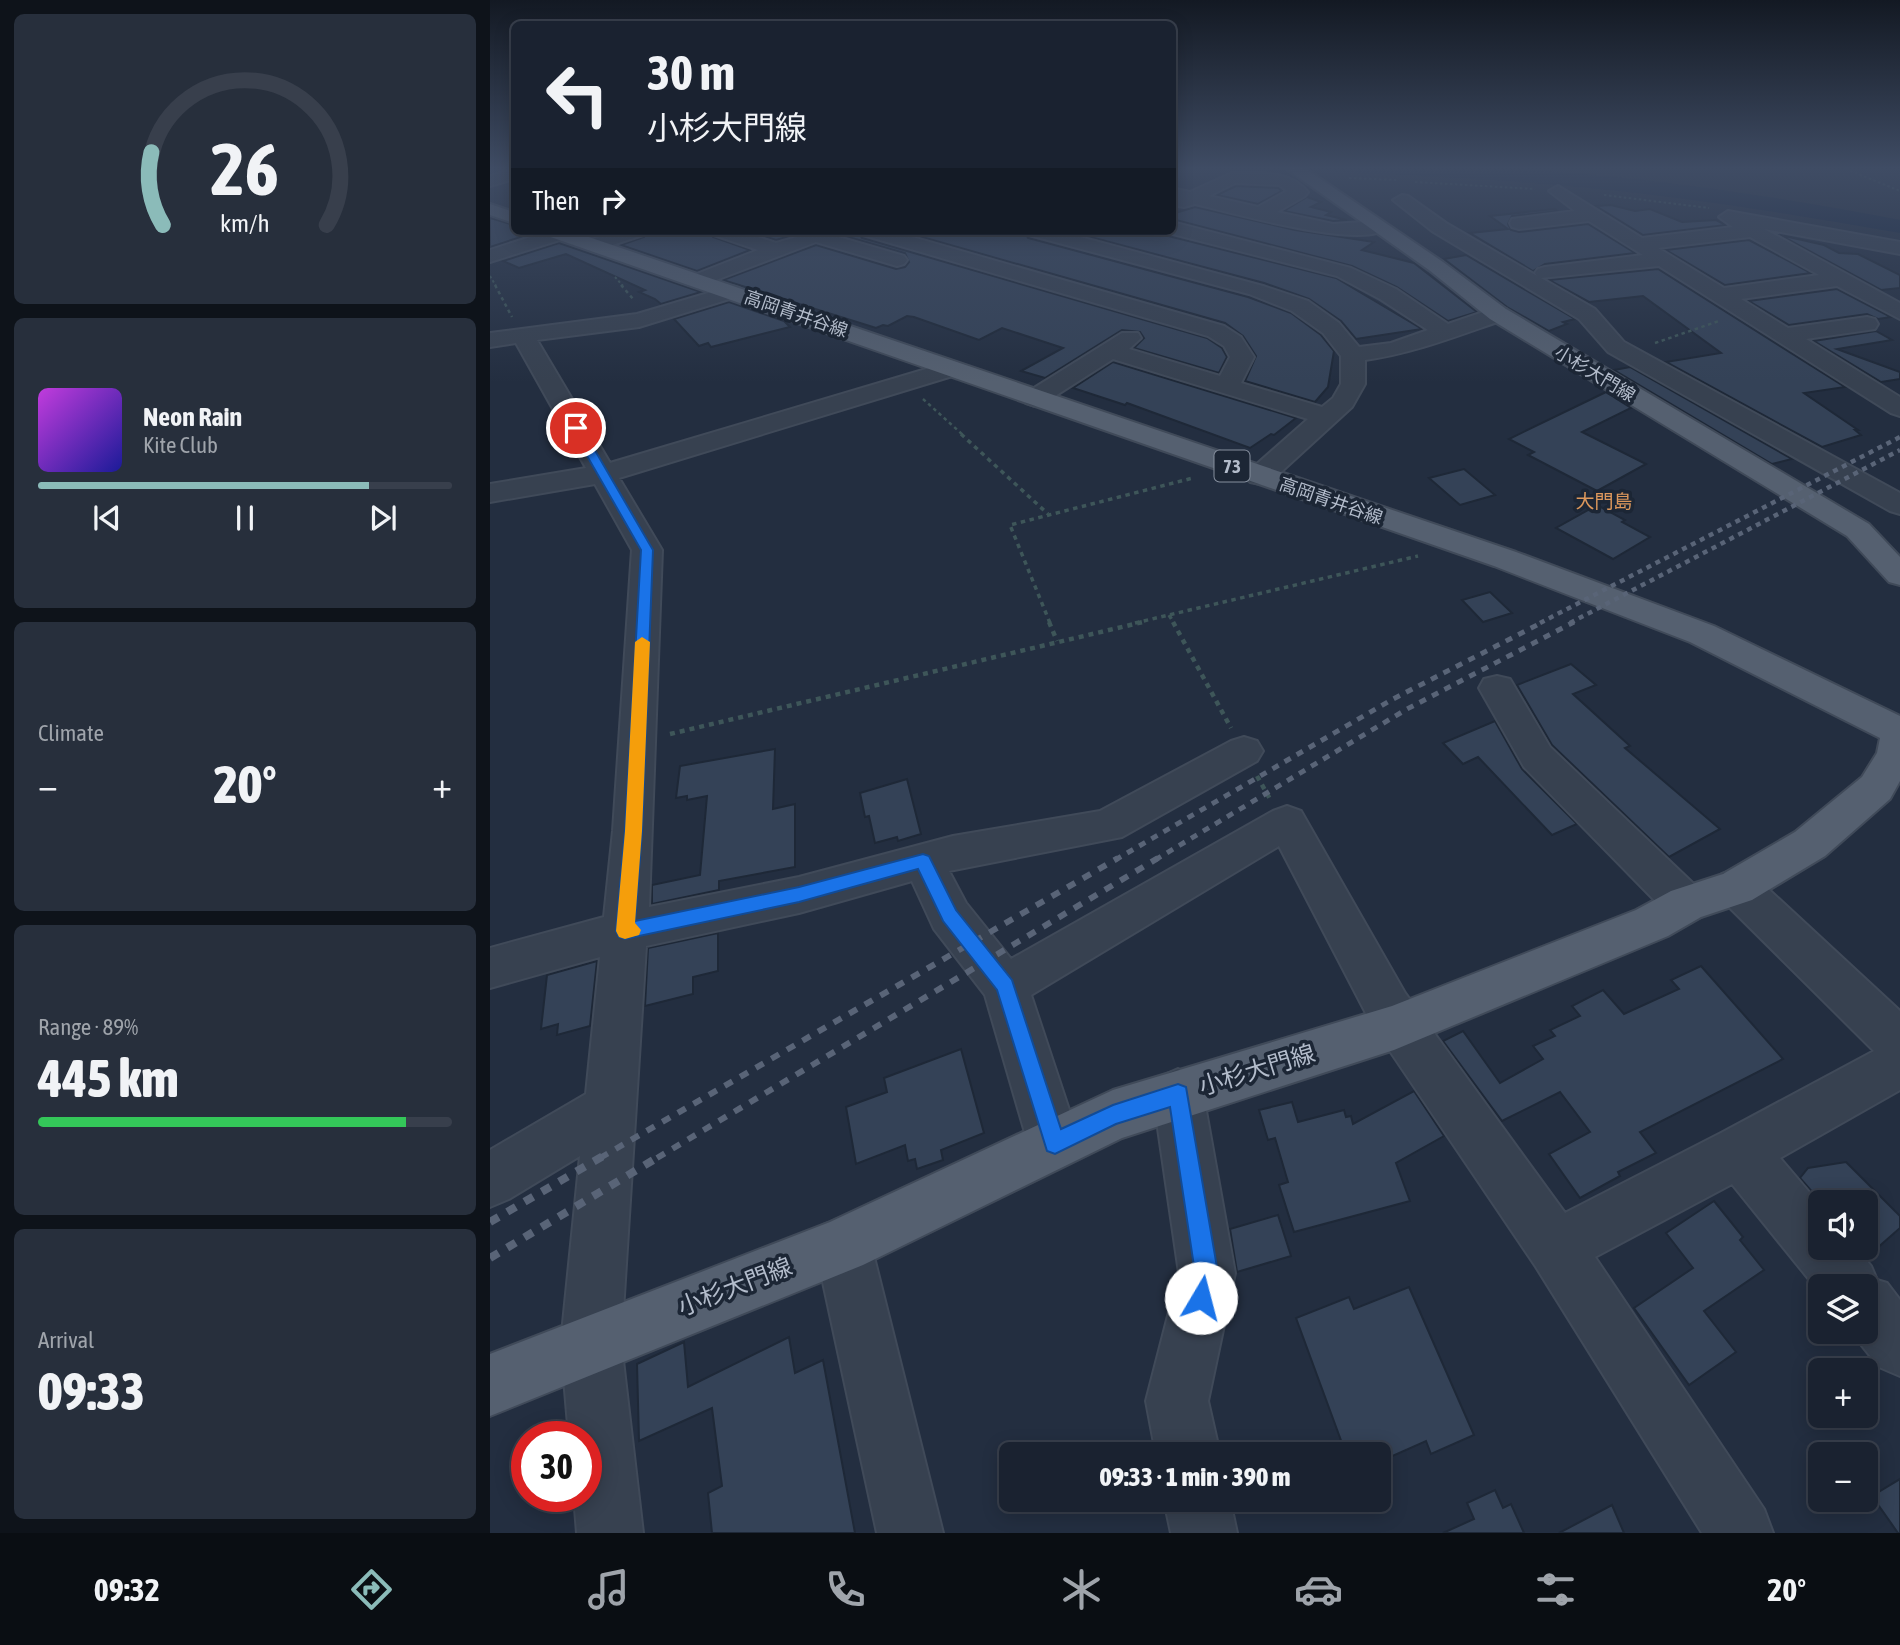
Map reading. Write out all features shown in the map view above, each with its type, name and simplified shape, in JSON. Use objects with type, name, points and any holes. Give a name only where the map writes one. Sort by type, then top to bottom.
[{"type":"main road","name":"高岡青井谷線","points":[[576,239],[696,281],[742,289],[951,369],[1454,542],[1703,634],[1900,732]]},
{"type":"main road","name":"小杉大門線","points":[[1396,239],[1498,314],[1858,530],[1900,575]]},
{"type":"main road","name":"小杉大門線","points":[[490,1385],[592,1342],[843,1245],[1113,1115],[1402,1024],[1652,923],[1686,904],[1737,887],[1810,844],[1876,788],[1896,754],[1900,732]]},
{"type":"street","points":[[490,256],[538,239]]},
{"type":"street","points":[[601,247],[620,239]]},
{"type":"street","points":[[743,239],[776,250]]},
{"type":"street","points":[[696,281],[808,239]]},
{"type":"street","points":[[824,239],[919,267]]},
{"type":"street","points":[[900,239],[1216,331],[1233,342],[1242,357],[1235,375],[1225,385]]},
{"type":"street","points":[[1064,239],[1256,289],[1300,306],[1331,328],[1353,355],[1353,384],[1343,402],[1260,476]]},
{"type":"street","points":[[1007,292],[1113,239]]},
{"type":"street","points":[[1213,239],[1344,272],[1388,294],[1447,333]]},
{"type":"street","points":[[1457,239],[1587,314],[1608,340],[1627,353],[1900,505]]},
{"type":"street","points":[[1630,239],[1900,408]]},
{"type":"street","points":[[1606,244],[1672,239]]},
{"type":"street","points":[[1764,239],[1900,312]]},
{"type":"street","points":[[1848,239],[1900,248]]},
{"type":"street","points":[[819,257],[847,245]]},
{"type":"street","points":[[1545,274],[1664,260]]},
{"type":"street","points":[[1721,295],[1839,279]]},
{"type":"street","points":[[610,1533],[592,1342],[625,931],[647,550],[603,474],[506,338],[648,317],[742,289]]},
{"type":"street","points":[[1353,355],[1395,349],[1498,314]]},
{"type":"street","points":[[1785,335],[1867,324]]},
{"type":"street","points":[[1035,398],[1132,337]]},
{"type":"street","points":[[1109,350],[1327,417]]},
{"type":"street","points":[[490,493],[603,474],[951,369]]},
{"type":"street","points":[[1497,688],[1537,757],[1686,904]]},
{"type":"street","points":[[490,968],[625,931],[799,895],[953,853],[1108,826],[1244,751]]},
{"type":"street","points":[[1005,986],[1287,822],[1388,1008],[1402,1024],[1556,1247],[1740,1533]]},
{"type":"street","points":[[923,861],[950,916],[1005,986],[1055,1143]]},
{"type":"street","points":[[1737,887],[1900,1043]]},
{"type":"street","points":[[1556,1247],[1740,1152],[1900,1063]]},
{"type":"street","points":[[1178,1094],[1207,1273],[1177,1401],[1186,1442]]},
{"type":"street","points":[[490,1180],[611,1108]]},
{"type":"street","points":[[1740,1152],[1841,1274]]},
{"type":"street","points":[[843,1245],[910,1533]]},
{"type":"street","points":[[1878,1319],[1900,1346]]},
{"type":"street","points":[[1199,1512],[1203,1533]]},
{"type":"path","points":[[601,247],[597,253],[648,317]]},
{"type":"path","points":[[490,276],[506,338]]},
{"type":"path","points":[[1627,353],[1723,320],[1751,314]]},
{"type":"path","points":[[905,383],[1049,514]]},
{"type":"path","points":[[1057,641],[1010,525],[1201,476],[1228,465]]},
{"type":"path","points":[[638,741],[1438,551],[1454,542]]},
{"type":"path","points":[[1169,615],[1282,825]]},
{"type":"building","points":[[490,239],[516,239],[490,247]]},
{"type":"building","points":[[640,239],[717,239],[750,250],[697,271],[621,245]]},
{"type":"building","points":[[854,239],[864,239],[1207,338],[1222,348],[1227,357],[1219,373],[1134,348],[1144,338],[1140,332],[1122,330],[1045,378],[1021,371],[1063,348],[1002,328],[979,340],[907,316],[888,326],[876,328],[723,280],[816,245],[896,269],[905,267],[909,262],[905,253]]},
{"type":"building","points":[[928,239],[1030,239],[1248,297],[1291,313],[1321,335],[1334,351],[1328,387],[1315,402],[1245,381],[1256,356],[1243,336],[1225,323]]},
{"type":"building","points":[[1096,239],[1178,239],[1336,278],[1422,329],[1356,339],[1341,321],[1309,299],[1264,283]]},
{"type":"building","points":[[1247,239],[1351,239],[1374,242],[1362,250],[1414,263],[1477,312],[1448,321],[1397,287],[1352,266]]},
{"type":"building","points":[[1479,239],[1612,239],[1635,253],[1545,264],[1533,271]]},
{"type":"building","points":[[1787,239],[1824,245],[1839,253],[1858,254],[1900,275],[1900,288],[1881,290]]},
{"type":"building","points":[[1749,240],[1811,273],[1725,285],[1666,250]]},
{"type":"building","points":[[559,243],[701,292],[661,304],[639,292],[645,290],[566,254],[519,268],[503,261]]},
{"type":"building","points":[[1466,255],[1575,319],[1563,322],[1567,324],[1549,331],[1507,307],[1444,259]]},
{"type":"building","points":[[1658,269],[1845,387],[1804,393],[1858,430],[1855,430],[1861,435],[1822,447],[1666,362],[1721,353],[1643,296],[1589,302],[1549,280]]},
{"type":"building","points":[[1837,289],[1891,317],[1878,319],[1867,314],[1789,325],[1749,301]]},
{"type":"building","points":[[729,302],[784,321],[790,327],[711,347],[708,343],[699,346],[674,319]]},
{"type":"building","points":[[1876,331],[1892,340],[1837,349],[1900,372],[1900,379],[1881,382],[1814,341]]},
{"type":"building","points":[[1113,362],[1296,418],[1274,435],[1271,434],[1250,448],[1127,403],[1125,405],[1073,388]]},
{"type":"building","points":[[1630,367],[1792,459],[1772,464],[1614,370]]},
{"type":"building","points":[[1606,392],[1631,408],[1582,432],[1646,464],[1597,491],[1528,455],[1534,452],[1509,439]]},
{"type":"building","points":[[1464,469],[1495,495],[1460,505],[1429,478]]},
{"type":"building","points":[[1597,505],[1650,537],[1613,559],[1556,528]]},
{"type":"building","points":[[1490,592],[1512,613],[1483,622],[1462,600]]},
{"type":"building","points":[[1571,664],[1596,685],[1573,694],[1630,746],[1625,748],[1720,829],[1669,857],[1552,745],[1517,685]]},
{"type":"building","points":[[1495,721],[1522,769],[1577,824],[1552,835],[1478,757],[1463,764],[1443,743]]},
{"type":"building","points":[[775,749],[773,809],[795,804],[795,867],[719,881],[719,890],[652,904],[652,885],[700,875],[707,796],[687,800],[687,796],[676,798],[680,766]]},
{"type":"building","points":[[907,779],[921,834],[898,841],[897,837],[875,843],[869,816],[865,817],[860,793]]},
{"type":"building","points":[[718,933],[718,971],[693,977],[693,994],[645,1006],[648,948]]},
{"type":"building","points":[[597,961],[590,1026],[557,1035],[558,1024],[541,1029],[547,975]]},
{"type":"building","points":[[1701,966],[1783,1059],[1640,1132],[1656,1153],[1618,1172],[1620,1176],[1580,1198],[1549,1154],[1590,1132],[1560,1092],[1502,1121],[1443,1041],[1463,1031],[1500,1083],[1543,1059],[1533,1046],[1555,1036],[1550,1030],[1580,1016],[1572,1006],[1603,990],[1624,1014],[1679,989],[1671,980]]},
{"type":"building","points":[[961,1049],[984,1133],[941,1150],[943,1160],[917,1169],[915,1159],[908,1161],[905,1145],[856,1164],[846,1107],[887,1092],[884,1078]]},
{"type":"building","points":[[1414,1091],[1444,1136],[1396,1163],[1410,1201],[1294,1232],[1279,1185],[1288,1182],[1275,1138],[1268,1140],[1259,1110],[1292,1102],[1298,1122],[1344,1110],[1346,1117],[1351,1116],[1353,1124]]},
{"type":"building","points":[[1846,1162],[1874,1190],[1810,1190],[1800,1178],[1808,1168]]},
{"type":"building","points":[[1878,1194],[1900,1216],[1900,1228],[1878,1247]]},
{"type":"building","points":[[1714,1201],[1743,1237],[1740,1240],[1764,1270],[1704,1311],[1736,1352],[1689,1385],[1634,1308],[1693,1268],[1666,1233]]},
{"type":"building","points":[[1278,1215],[1291,1256],[1237,1272],[1230,1229]]},
{"type":"building","points":[[1409,1287],[1474,1435],[1431,1454],[1426,1441],[1391,1457],[1391,1442],[1342,1442],[1296,1318],[1349,1297],[1354,1309]]},
{"type":"building","points":[[789,1337],[795,1373],[823,1360],[855,1533],[712,1533],[708,1493],[722,1486],[712,1408],[639,1441],[637,1364],[684,1342],[688,1387]]},
{"type":"building","points":[[1900,1479],[1900,1533],[1878,1505],[1878,1492]]},
{"type":"building","points":[[1495,1490],[1503,1508],[1511,1504],[1524,1533],[1443,1533],[1474,1519],[1467,1503]]},
{"type":"building","points":[[1612,1505],[1624,1533],[1559,1533]]},
{"type":"railway","points":[[1540,623],[1900,437]]},
{"type":"railway","points":[[1570,623],[1900,450]]},
{"type":"railway","points":[[1115,860],[1393,699],[1543,622]]},
{"type":"railway","points":[[1155,860],[1407,709],[1574,622]]},
{"type":"railway","points":[[600,1158],[1118,858]]},
{"type":"railway","points":[[657,1158],[1158,858]]},
{"type":"railway","points":[[490,1222],[603,1156]]},
{"type":"railway","points":[[490,1258],[660,1156]]},
{"type":"slow traffic","points":[[632,930],[625,931],[634,831],[642,642]]},
{"type":"district","name":"大門島","points":[[1604,501]]},
{"type":"route","points":[[576,428],[647,550],[634,831],[625,931],[799,895],[923,861],[950,916],[1005,986],[1055,1143],[1113,1115],[1178,1094],[1207,1273],[1201,1298]]}]
